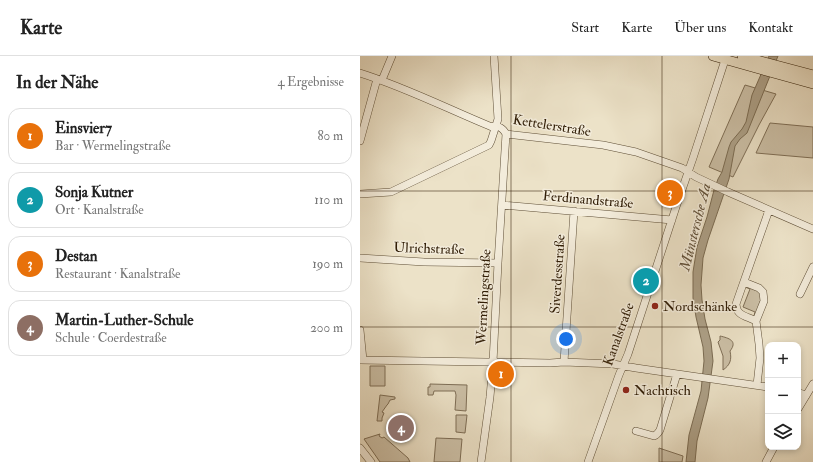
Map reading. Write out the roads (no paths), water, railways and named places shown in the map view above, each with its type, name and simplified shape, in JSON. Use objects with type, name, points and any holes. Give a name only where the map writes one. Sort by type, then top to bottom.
[{"type":"main road","points":[[713,56],[784,71],[813,75]]},
{"type":"main road","points":[[742,56],[755,64]]},
{"type":"main road","points":[[784,71],[813,84]]},
{"type":"street","points":[[360,140],[379,79],[392,56]]},
{"type":"street","points":[[360,73],[379,79],[492,127],[496,126],[498,120],[494,56]]},
{"type":"street","name":"Kanalstraße","points":[[588,462],[622,365],[628,354],[725,58]]},
{"type":"street","name":"Kettelerstraße","points":[[360,194],[391,192],[489,144],[496,126],[504,129],[506,134],[603,145],[636,152],[682,168],[728,192],[813,229]]},
{"type":"street","name":"Wermelingstraße","points":[[481,462],[493,362],[506,134]]},
{"type":"street","name":"Ferdinandstraße","points":[[502,205],[672,220]]},
{"type":"street","points":[[756,321],[738,312],[736,310],[736,304],[769,210]]},
{"type":"street","name":"Siverdesstraße","points":[[564,362],[574,211]]},
{"type":"street","name":"Ulrichstraße","points":[[360,258],[424,262],[498,264]]},
{"type":"street","points":[[800,294],[813,268]]},
{"type":"street","points":[[744,282],[760,288],[764,292],[764,301],[756,321],[760,358],[757,385]]},
{"type":"street","points":[[360,330],[362,360],[564,362],[622,365],[765,386]]},
{"type":"street","points":[[636,431],[654,436],[658,433],[677,374]]},
{"type":"street","points":[[801,404],[813,384]]},
{"type":"street","points":[[801,394],[806,396]]},
{"type":"street","points":[[360,448],[371,462]]},
{"type":"street","points":[[766,462],[772,450]]},
{"type":"place","name":"Destan","points":[[670,193]]},
{"type":"place","name":"Sonja Kutner","points":[[646,281]]},
{"type":"place","name":"Nordschänke","points":[[655,306]]},
{"type":"place","name":"Einsvier7","points":[[501,374]]},
{"type":"place","name":"Nachtisch","points":[[626,390]]},
{"type":"place","name":"Martin-Luther-Schule","points":[[401,428]]},
{"type":"water label","name":"Münstersche Aa","points":[[695,227]]}]
